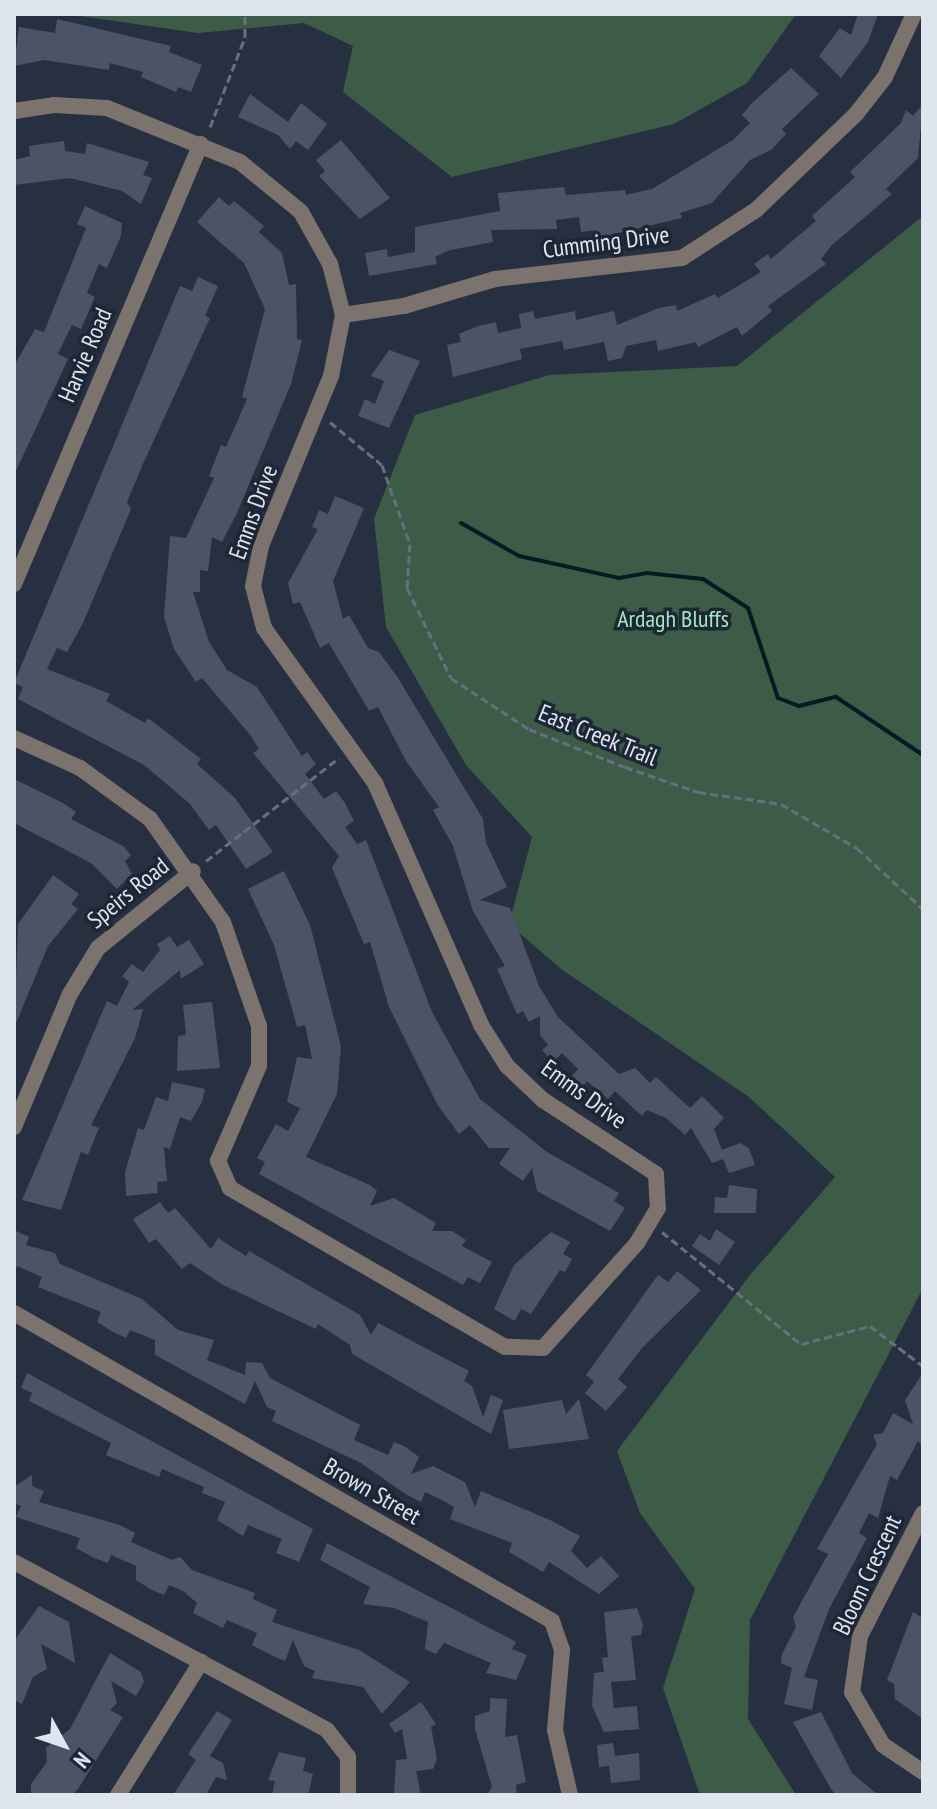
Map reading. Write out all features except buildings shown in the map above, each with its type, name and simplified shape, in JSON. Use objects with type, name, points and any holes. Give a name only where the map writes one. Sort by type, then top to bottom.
[{"type":"street","name":"Cumming Drive","points":[[343,315],[404,306],[495,279],[682,258],[756,210],[856,114],[885,77],[914,14]]},
{"type":"street","name":"Emms Drive","points":[[14,111],[64,104],[107,108],[201,144],[255,170],[301,212],[330,264],[343,315],[331,376],[261,546],[253,586],[264,628],[375,783],[481,1025],[507,1066],[543,1100],[656,1174],[658,1208],[650,1222]]},
{"type":"street","name":"Harvie Road","points":[[14,584],[201,144]]},
{"type":"street","points":[[14,738],[125,797],[199,866],[223,922],[259,1026],[259,1066],[218,1161],[230,1188],[505,1347],[543,1348],[650,1222]]},
{"type":"street","name":"Speirs Road","points":[[14,1127],[70,994],[98,948],[199,866]]},
{"type":"street","name":"Brown Street","points":[[14,1313],[552,1621],[562,1650],[555,1730],[570,1795]]},
{"type":"street","name":"Bloom Crescent","points":[[923,1513],[860,1636],[852,1692],[883,1745],[923,1772]]},
{"type":"street","points":[[16,1568],[327,1730],[348,1757],[348,1795]]},
{"type":"street","points":[[118,1795],[201,1662]]},
{"type":"path","points":[[210,127],[245,37],[245,14]]},
{"type":"path","name":"East Creek Trail","points":[[317,411],[382,465],[410,544],[407,588],[451,678],[529,729],[625,767],[698,792],[781,804],[857,848],[923,909]]},
{"type":"path","points":[[199,866],[342,756]]},
{"type":"path","points":[[650,1222],[726,1290],[801,1344],[870,1326],[923,1366]]},
{"type":"green space","points":[[66,14],[796,14],[747,83],[674,124],[452,177],[343,92],[353,46],[304,23],[198,33]]},
{"type":"green space","name":"Ardagh Bluffs","points":[[923,216],[923,1288],[750,1620],[748,1719],[796,1795],[700,1795],[663,1688],[695,1589],[640,1513],[617,1451],[750,1275],[835,1177],[749,1097],[561,969],[509,924],[532,837],[466,765],[386,627],[374,519],[415,415],[549,375],[737,366]]},
{"type":"waterway","points":[[461,523],[519,556],[619,578],[647,573],[703,579],[748,608],[778,698],[799,706],[836,697],[923,755]]}]
